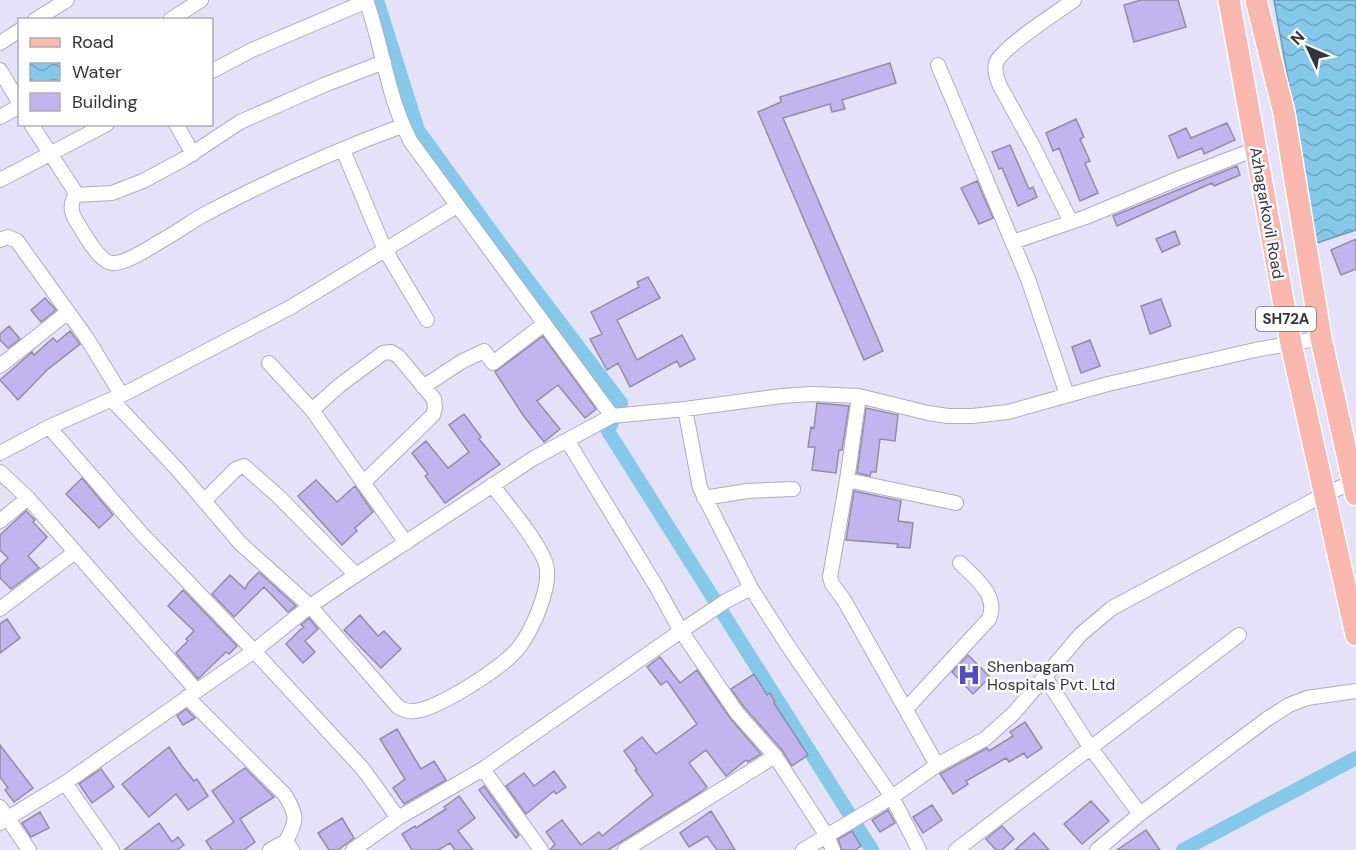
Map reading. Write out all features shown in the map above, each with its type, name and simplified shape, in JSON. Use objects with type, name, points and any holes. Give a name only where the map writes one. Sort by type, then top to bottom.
[{"type":"main road","name":"Azhagarkovil Road","points":[[1229,0],[1291,344],[1356,635]]},
{"type":"main road","name":"Azhagarkovil Road","points":[[1256,0],[1284,113],[1321,338],[1355,486]]},
{"type":"street","points":[[38,18],[67,0]]},
{"type":"street","points":[[173,18],[201,0]]},
{"type":"street","points":[[213,70],[366,0],[379,37],[393,100],[402,126],[457,206],[615,415]]},
{"type":"street","points":[[1071,222],[1000,86],[996,76],[996,63],[1003,54],[1074,0]]},
{"type":"street","points":[[0,43],[18,31]]},
{"type":"street","points":[[75,195],[112,193],[143,181],[193,154],[240,122],[324,85],[384,62]]},
{"type":"street","points":[[938,65],[1028,279],[1067,395]]},
{"type":"street","points":[[0,70],[18,102]]},
{"type":"street","points":[[0,117],[18,106]]},
{"type":"street","points":[[32,126],[74,190],[75,195],[71,204],[75,219],[99,254],[107,262],[116,264],[204,215],[344,150],[402,126]]},
{"type":"street","points":[[0,180],[103,126]]},
{"type":"street","points":[[177,126],[193,154]]},
{"type":"street","points":[[1013,242],[1071,222],[1256,149]]},
{"type":"street","points":[[344,150],[385,249],[427,320]]},
{"type":"street","points":[[0,453],[50,427],[117,397],[291,307],[457,206]]},
{"type":"street","points":[[0,240],[8,237],[17,241],[86,337],[117,397],[240,543],[310,606],[356,661],[405,711],[416,711],[452,696],[493,671],[519,648],[531,629],[548,582],[547,566],[542,552],[492,485]]},
{"type":"street","points":[[0,366],[68,312]]},
{"type":"street","points":[[423,387],[461,362],[484,351],[493,363],[544,324]]},
{"type":"street","points":[[5,821],[65,783],[254,651],[310,606],[356,575],[534,458],[615,415],[812,394],[859,396],[948,416],[972,416],[1008,412],[1067,395],[1255,350],[1321,338]]},
{"type":"street","points":[[312,410],[382,353],[391,351],[398,356],[434,399],[433,415],[363,483]]},
{"type":"street","points":[[269,363],[312,410],[406,543]]},
{"type":"street","points":[[859,396],[830,577],[936,765]]},
{"type":"street","points":[[685,409],[696,473],[704,498],[751,588],[892,797],[919,850]]},
{"type":"street","points":[[50,427],[141,533],[363,769],[398,818]]},
{"type":"street","points":[[567,440],[656,586],[681,632],[736,713],[775,756],[827,836],[833,850]]},
{"type":"street","points":[[205,500],[236,469],[244,466],[278,496],[356,575]]},
{"type":"street","points":[[0,472],[28,498],[192,694],[285,795],[293,808],[295,818],[289,845],[270,850]]},
{"type":"street","points":[[847,480],[956,503]]},
{"type":"street","points":[[803,850],[892,797],[936,765],[985,739],[1014,713],[1081,634],[1112,608],[1325,495],[1355,486]]},
{"type":"street","points":[[704,498],[747,490],[793,489]]},
{"type":"street","points":[[0,521],[28,498]]},
{"type":"street","points":[[0,609],[75,552]]},
{"type":"street","points":[[906,709],[989,619],[993,611],[992,601],[987,591],[960,563]]},
{"type":"street","points":[[353,850],[398,818],[483,769],[681,632],[751,588]]},
{"type":"street","points":[[956,850],[1239,635]]},
{"type":"street","points":[[1045,677],[1090,747],[1140,814]]},
{"type":"street","points":[[1097,850],[1140,814],[1289,705],[1307,698],[1356,691]]},
{"type":"street","points":[[625,850],[775,756]]},
{"type":"street","points":[[483,769],[541,850]]},
{"type":"street","points":[[65,783],[112,850]]},
{"type":"street","points":[[0,807],[5,821],[29,850]]},
{"type":"water","points":[[1274,0],[1356,0],[1356,230],[1317,243]]},
{"type":"building","points":[[1141,0],[1178,0],[1186,27],[1134,42],[1124,5]]},
{"type":"building","points":[[890,63],[896,83],[842,100],[845,109],[832,112],[830,104],[783,118],[883,351],[864,360],[758,112],[781,102],[780,97]]},
{"type":"building","points":[[1076,119],[1084,137],[1080,139],[1090,161],[1085,163],[1098,193],[1080,201],[1059,148],[1053,151],[1046,133]]},
{"type":"building","points":[[1227,123],[1235,140],[1204,154],[1202,148],[1178,158],[1169,136],[1186,128],[1191,138]]},
{"type":"building","points":[[1010,145],[1029,189],[1033,187],[1037,197],[1018,206],[1002,168],[999,169],[992,152]]},
{"type":"building","points":[[1237,166],[1240,175],[1214,186],[1212,183],[1117,226],[1113,216]]},
{"type":"building","points":[[977,181],[993,218],[979,224],[961,188]]},
{"type":"building","points":[[1175,231],[1180,244],[1162,252],[1156,239]]},
{"type":"building","points":[[1356,239],[1356,269],[1341,275],[1331,250]]},
{"type":"building","points":[[648,277],[660,298],[617,320],[637,360],[682,335],[695,359],[680,367],[677,361],[630,387],[618,363],[607,370],[590,339],[602,334],[591,312],[639,287],[637,282]]},
{"type":"building","points":[[45,298],[56,310],[41,322],[31,310]]},
{"type":"building","points":[[1161,299],[1171,326],[1150,334],[1141,306]]},
{"type":"building","points":[[9,326],[20,339],[8,348],[0,340],[0,334]]},
{"type":"building","points":[[70,331],[80,344],[47,370],[18,400],[0,380],[32,352],[34,355],[53,338],[57,342]]},
{"type":"building","points":[[543,336],[596,409],[585,418],[558,385],[537,401],[560,429],[544,442],[495,372]]},
{"type":"building","points":[[1090,340],[1100,366],[1081,373],[1072,347]]},
{"type":"building","points":[[817,403],[849,406],[836,473],[812,470],[815,447],[808,447],[811,427],[814,428]]},
{"type":"building","points":[[866,408],[898,415],[895,441],[880,439],[876,472],[871,472],[870,476],[857,473]]},
{"type":"building","points":[[464,414],[481,437],[479,439],[500,464],[445,503],[425,476],[428,474],[412,453],[426,441],[448,468],[469,452],[449,425]]},
{"type":"building","points":[[82,478],[113,515],[99,528],[66,494]]},
{"type":"building","points":[[316,480],[337,502],[355,486],[373,512],[355,528],[357,531],[342,545],[298,496]]},
{"type":"building","points":[[854,491],[901,501],[898,521],[913,523],[910,548],[897,547],[898,544],[846,540]]},
{"type":"building","points":[[26,511],[47,537],[28,556],[39,568],[11,589],[0,578],[0,566],[8,558],[0,550],[0,535]]},
{"type":"building","points":[[259,572],[296,606],[288,612],[264,587],[234,617],[212,594],[230,575],[245,589]]},
{"type":"building","points":[[183,590],[237,646],[229,654],[226,652],[198,679],[176,653],[194,631],[168,606]]},
{"type":"building","points":[[360,615],[378,636],[384,631],[401,649],[381,668],[344,630]]},
{"type":"building","points":[[309,618],[318,629],[305,641],[315,652],[303,663],[286,644],[304,627],[301,625]]},
{"type":"building","points":[[7,619],[20,638],[0,653],[0,624]]},
{"type":"building","points":[[968,655],[990,677],[973,694],[952,672]]},
{"type":"building","points":[[660,657],[680,683],[697,670],[730,718],[761,754],[748,762],[746,760],[726,776],[706,750],[689,763],[707,787],[701,792],[608,850],[550,850],[555,844],[546,832],[562,820],[581,845],[599,832],[602,836],[653,795],[624,751],[642,737],[656,754],[697,724],[667,681],[661,685],[647,667]]},
{"type":"building","points":[[754,674],[767,695],[770,693],[774,703],[808,755],[792,766],[782,750],[731,689]]},
{"type":"building","points":[[186,709],[195,718],[183,725],[177,716]]},
{"type":"building","points":[[1025,722],[1042,748],[1027,758],[1024,753],[1009,762],[1006,758],[966,781],[968,784],[953,794],[940,774],[987,748],[989,751],[1013,736],[1010,732]]},
{"type":"building","points":[[397,729],[421,769],[434,761],[446,780],[404,804],[393,788],[405,779],[380,739]]},
{"type":"building","points":[[0,745],[33,788],[14,802],[5,790],[8,788],[0,777]]},
{"type":"building","points":[[169,747],[194,781],[197,779],[208,796],[188,810],[176,794],[149,817],[122,784]]},
{"type":"building","points":[[245,768],[274,797],[240,819],[255,842],[244,850],[212,850],[206,841],[234,822],[212,791]]},
{"type":"building","points":[[101,769],[114,787],[92,803],[79,784]]},
{"type":"building","points":[[554,771],[566,787],[556,794],[554,791],[526,814],[506,786],[524,773],[534,786]]},
{"type":"building","points":[[484,786],[519,835],[516,838],[479,790]]},
{"type":"building","points":[[459,796],[475,818],[458,831],[473,850],[455,850],[450,843],[438,850],[412,850],[402,834],[446,809],[444,807]]},
{"type":"building","points":[[1091,801],[1109,821],[1082,844],[1064,824]]},
{"type":"building","points":[[932,805],[942,820],[923,833],[913,817]]},
{"type":"building","points":[[888,810],[895,823],[880,832],[872,820]]},
{"type":"building","points":[[711,811],[735,850],[717,850],[707,836],[689,847],[680,833]]},
{"type":"building","points":[[40,812],[49,828],[31,837],[22,823]]},
{"type":"building","points":[[342,818],[354,838],[338,850],[329,850],[318,833]]},
{"type":"building","points":[[159,823],[172,842],[178,837],[184,845],[177,850],[124,850]]},
{"type":"building","points":[[1002,826],[1014,839],[1002,850],[996,850],[986,839]]},
{"type":"building","points":[[1146,830],[1160,850],[1117,850],[1130,841]]},
{"type":"building","points":[[852,831],[861,846],[855,850],[842,850],[838,839]]},
{"type":"building","points":[[1034,833],[1049,850],[1015,850]]},
{"type":"waterway","points":[[377,0],[418,130],[499,242],[621,403],[608,431],[872,850]]},
{"type":"waterway","points":[[1183,850],[1356,758]]},
{"type":"place","name":"Shenbagam Hospitals Pvt. Ltd","points":[[969,675]]}]
